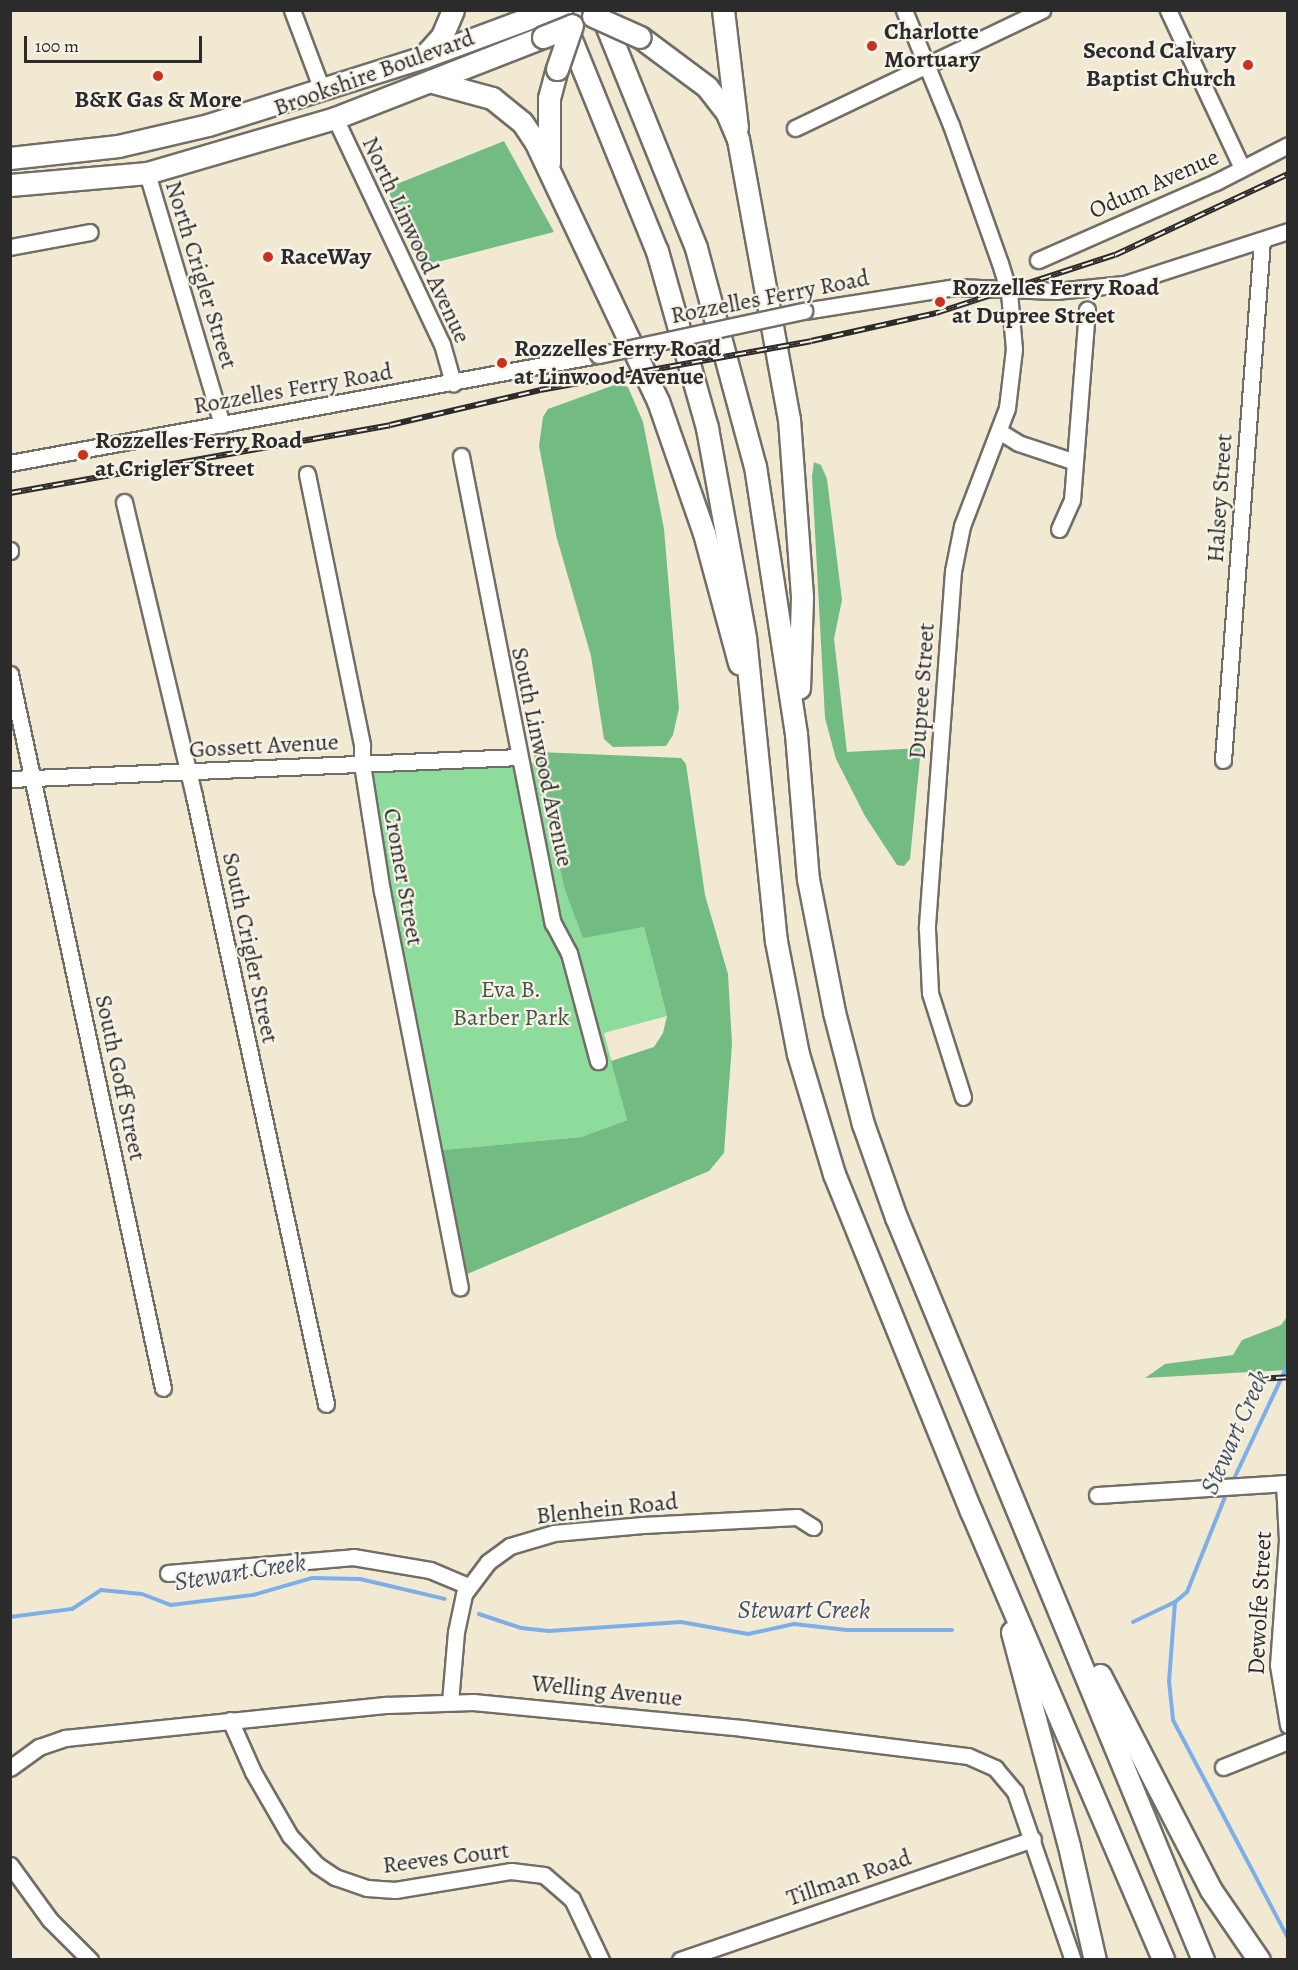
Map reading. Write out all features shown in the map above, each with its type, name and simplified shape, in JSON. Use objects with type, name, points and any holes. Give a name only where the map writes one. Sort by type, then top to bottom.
[{"type":"highway","points":[[424,57],[442,36],[453,10]]},
{"type":"highway","points":[[723,10],[738,140],[760,248],[792,448],[802,608],[796,734]]},
{"type":"highway","name":"Brookshire Boulevard","points":[[10,183],[147,173],[334,118],[433,82],[543,37],[584,13]]},
{"type":"highway","points":[[584,13],[640,37],[685,68],[714,95],[738,140]]},
{"type":"highway","points":[[551,175],[548,118],[557,69],[584,13]]},
{"type":"highway","points":[[584,13],[669,284],[724,510],[753,707],[770,904],[798,1054],[847,1211],[993,1562],[1163,1959]]},
{"type":"highway","points":[[584,13],[696,248],[732,376],[754,466],[796,734],[808,879],[844,1053],[896,1217],[991,1441],[1203,1959]]},
{"type":"highway","name":"Brookshire Boulevard","points":[[10,158],[130,143],[322,90],[424,57],[544,14]]},
{"type":"highway","points":[[433,82],[482,93],[504,105],[522,122],[551,175],[658,401],[704,533],[728,627],[753,707]]},
{"type":"highway","points":[[10,183],[123,160],[131,153],[130,143]]},
{"type":"highway","points":[[993,1562],[1072,1857],[1095,1959]]},
{"type":"highway","points":[[1057,1604],[1097,1669],[1211,1890],[1259,1959]]},
{"type":"street","points":[[292,10],[322,90]]},
{"type":"street","name":"Dupree Street","points":[[904,10],[981,205],[1009,292],[1014,371],[999,431],[963,526],[953,571],[927,929],[930,993],[963,1097]]},
{"type":"street","points":[[795,128],[1041,10]]},
{"type":"street","points":[[1168,10],[1242,168]]},
{"type":"street","name":"North Linwood Avenue","points":[[334,118],[442,344],[453,383]]},
{"type":"street","name":"Odum Avenue","points":[[1038,260],[1242,168],[1287,145]]},
{"type":"street","name":"North Crigler Street","points":[[147,173],[222,425]]},
{"type":"street","name":"Rozzelles Ferry Road","points":[[10,463],[453,383],[804,311],[956,287],[1009,292],[1124,284],[1287,231]]},
{"type":"street","points":[[10,247],[90,232]]},
{"type":"street","name":"Halsey Street","points":[[1224,760],[1262,240]]},
{"type":"street","points":[[1059,529],[1072,500],[1087,310]]},
{"type":"street","points":[[999,431],[1018,443],[1075,462]]},
{"type":"street","name":"South Linwood Avenue","points":[[461,456],[553,923],[568,953],[598,1061]]},
{"type":"street","name":"Cromer Street","points":[[307,474],[362,745],[362,764],[382,891],[460,1287]]},
{"type":"street","name":"South Crigler Street","points":[[124,502],[326,1404]]},
{"type":"street","name":"South Goff Street","points":[[10,674],[163,1388]]},
{"type":"street","name":"Gossett Avenue","points":[[10,779],[519,757]]},
{"type":"street","points":[[1097,1495],[1286,1483]]},
{"type":"street","name":"Dewolfe Street","points":[[1286,1483],[1287,1540],[1278,1665],[1287,1725]]},
{"type":"street","name":"Blenhein Road","points":[[450,1702],[456,1632],[468,1586],[502,1551],[554,1533],[797,1517],[813,1527]]},
{"type":"street","points":[[168,1573],[354,1557],[430,1570],[468,1586]]},
{"type":"street","name":"Welling Avenue","points":[[10,1768],[39,1747],[65,1738],[230,1720],[450,1702],[512,1703],[969,1756],[982,1760],[1003,1775],[1023,1810],[1073,1959]]},
{"type":"street","name":"Reeves Court","points":[[230,1720],[253,1772],[290,1836],[317,1865],[335,1876],[367,1888],[395,1890],[511,1870],[544,1875],[572,1899],[601,1959]]},
{"type":"street","points":[[1223,1767],[1287,1741]]},
{"type":"street","name":"Tillman Road","points":[[680,1959],[1033,1839]]},
{"type":"street","points":[[10,1865],[50,1920],[90,1959]]},
{"type":"green space","points":[[504,141],[554,232],[422,266],[387,188]]},
{"type":"green space","points":[[617,384],[628,387],[643,422],[664,529],[679,708],[673,735],[666,746],[613,747],[604,739],[591,656],[556,535],[539,446],[543,417],[548,409]]},
{"type":"green space","points":[[814,462],[821,465],[827,479],[842,600],[834,639],[847,752],[921,748],[910,859],[904,866],[897,865],[865,816],[836,759],[825,718],[812,476]]},
{"type":"green space","points":[[539,752],[681,758],[686,764],[705,895],[728,974],[732,1044],[724,1153],[709,1171],[465,1275],[442,1150],[581,1137],[627,1120],[611,1061],[654,1047],[663,1033],[667,1016],[644,927],[583,938],[565,891],[534,755]]},
{"type":"green space","name":"Eva B. Barber Park","points":[[536,763],[565,891],[583,937],[644,927],[667,1016],[604,1033],[627,1120],[581,1137],[442,1150],[410,1000],[369,770]]},
{"type":"green space","points":[[1287,1317],[1287,1370],[1145,1378],[1165,1364],[1233,1355],[1242,1340],[1281,1325]]},
{"type":"waterway","name":"Stewart Creek","points":[[1232,1483],[1288,1364]]},
{"type":"waterway","name":"Stewart Creek","points":[[1133,1622],[1175,1602],[1187,1592],[1227,1492]]},
{"type":"waterway","name":"Stewart Creek","points":[[10,1617],[72,1609],[101,1590],[142,1594],[171,1605],[253,1595],[312,1578],[360,1579],[445,1599]]},
{"type":"waterway","points":[[1175,1602],[1169,1681],[1173,1720],[1288,1938]]},
{"type":"waterway","name":"Stewart Creek","points":[[479,1614],[521,1628],[549,1631],[681,1622],[748,1634],[794,1624],[847,1630],[952,1630]]},
{"type":"railway","points":[[10,493],[390,425],[540,390],[811,341],[936,313],[1115,255],[1288,174]]},
{"type":"railway","points":[[1254,1379],[1288,1377]]},
{"type":"place","name":"Charlotte Mortuary","points":[[872,46]]},
{"type":"place","name":"Second Calvary Baptist Church","points":[[1248,65]]},
{"type":"place","name":"B&K Gas & More","points":[[158,76]]},
{"type":"place","name":"RaceWay","points":[[268,257]]},
{"type":"place","name":"Rozzelles Ferry Road at Dupree Street","points":[[940,302]]},
{"type":"place","name":"Rozzelles Ferry Road at Linwood Avenue","points":[[502,363]]},
{"type":"place","name":"Rozzelles Ferry Road at Crigler Street","points":[[83,455]]}]
